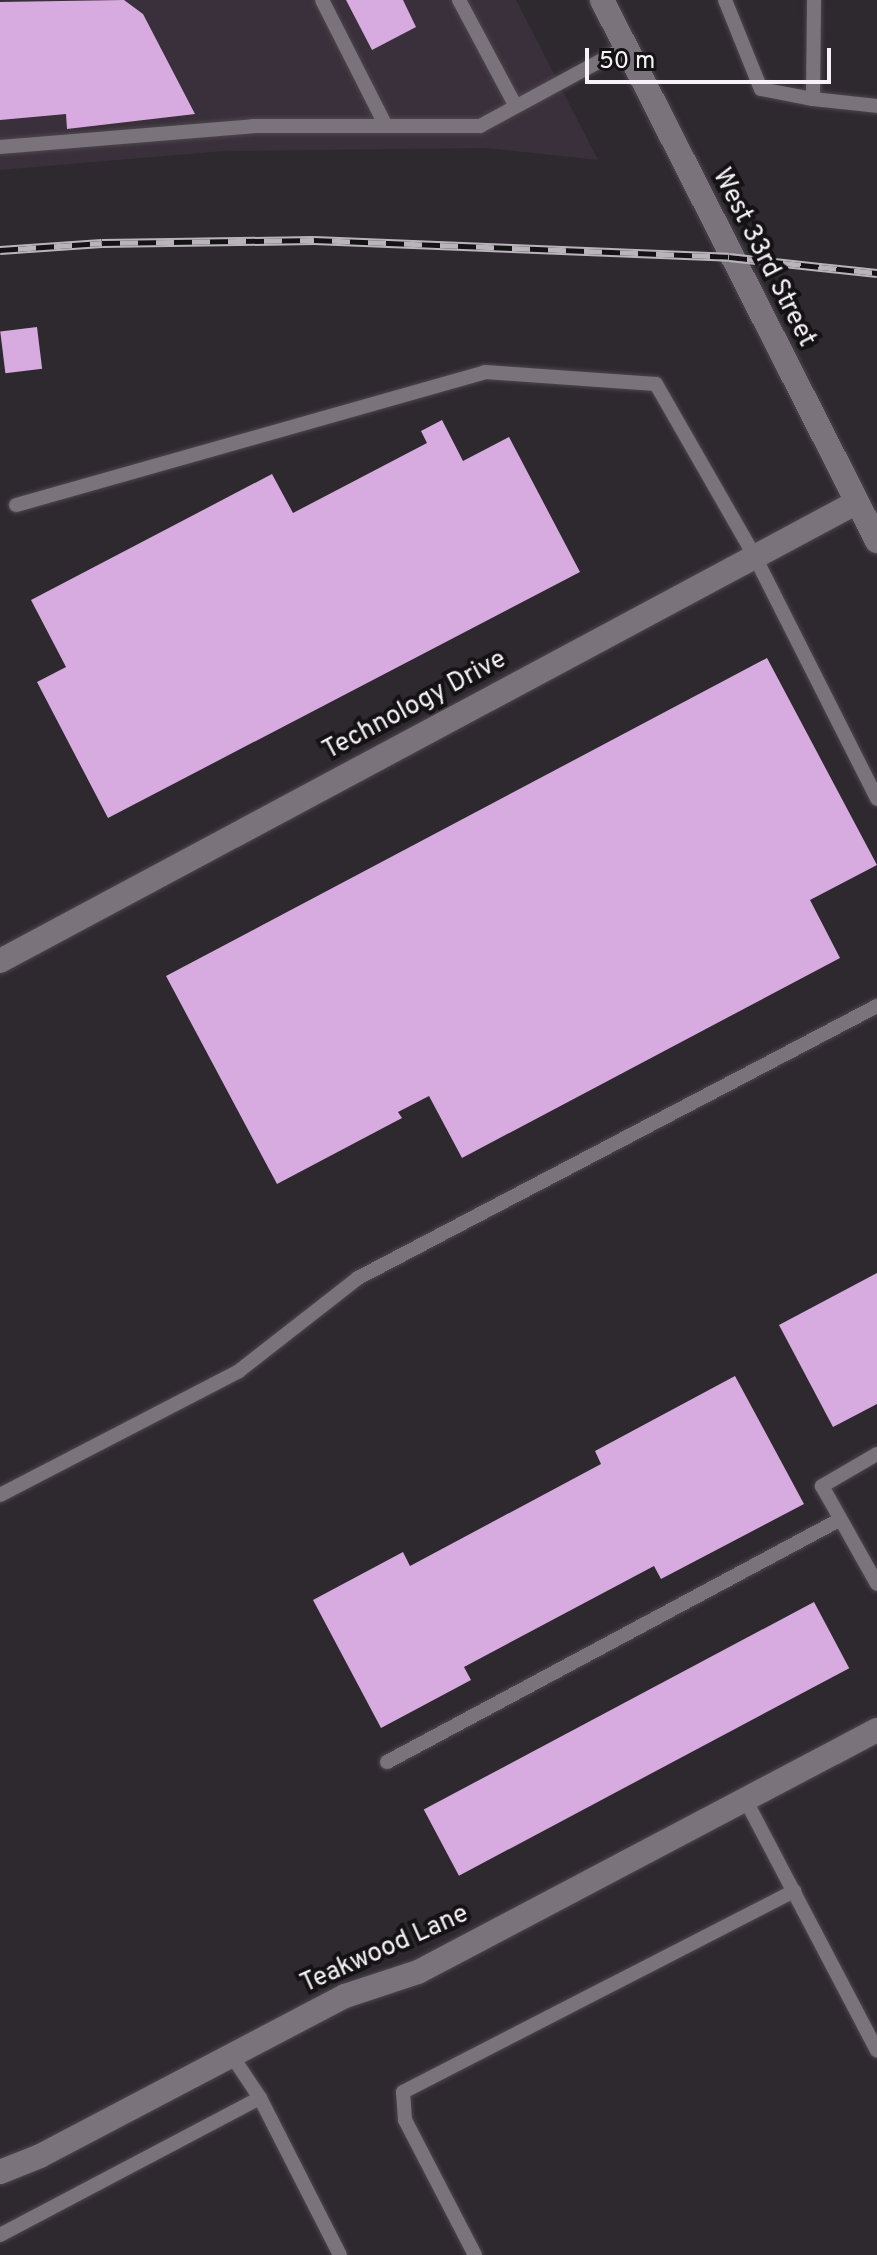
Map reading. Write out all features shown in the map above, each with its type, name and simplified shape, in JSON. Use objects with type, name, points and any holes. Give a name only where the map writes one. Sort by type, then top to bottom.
[{"type":"street","name":"West 33rd Street","points":[[602,0],[877,541]]},
{"type":"street","name":"Technology Drive","points":[[0,961],[857,502]]},
{"type":"street","name":"Teakwood Lane","points":[[0,2172],[40,2156],[230,2053],[345,1996],[418,1972],[877,1730]]},
{"type":"lane","points":[[322,0],[386,126]]},
{"type":"lane","points":[[459,0],[515,105]]},
{"type":"lane","points":[[725,0],[761,89],[877,106]]},
{"type":"lane","points":[[813,99],[814,0]]},
{"type":"lane","points":[[0,147],[253,126],[480,126],[626,47]]},
{"type":"lane","points":[[16,505],[485,372],[656,384],[755,557],[877,799]]},
{"type":"lane","points":[[0,1495],[239,1371],[358,1278],[877,1006]]},
{"type":"lane","points":[[877,1454],[822,1486],[877,1584]]},
{"type":"lane","points":[[387,1762],[839,1520]]},
{"type":"lane","points":[[745,1799],[877,2050]]},
{"type":"lane","points":[[475,2255],[405,2120],[403,2092],[794,1891]]},
{"type":"lane","points":[[230,2053],[260,2098],[340,2255]]},
{"type":"lane","points":[[0,2235],[260,2098]]},
{"type":"shaded area","points":[[0,0],[516,0],[598,160],[487,148],[224,151],[0,170]]},
{"type":"building","points":[[124,0],[143,14],[195,114],[67,129],[66,114],[0,120],[0,2]]},
{"type":"building","points":[[346,0],[403,0],[416,27],[372,50]]},
{"type":"building","points":[[37,327],[42,369],[5,373],[0,332]]},
{"type":"building","points":[[442,420],[463,461],[509,437],[580,572],[108,818],[37,682],[66,667],[31,600],[272,474],[293,513],[427,443],[421,431]]},
{"type":"building","points":[[767,658],[877,865],[810,900],[840,958],[462,1158],[429,1096],[398,1112],[402,1118],[277,1184],[166,976]]},
{"type":"building","points":[[877,1273],[877,1404],[833,1427],[779,1325]]},
{"type":"building","points":[[735,1376],[804,1504],[661,1579],[654,1566],[464,1667],[471,1680],[381,1728],[313,1600],[403,1552],[410,1566],[601,1464],[595,1451]]},
{"type":"building","points":[[814,1602],[849,1668],[459,1876],[424,1810]]},
{"type":"railway","points":[[0,250],[102,243],[314,240],[729,257],[877,273]]}]
